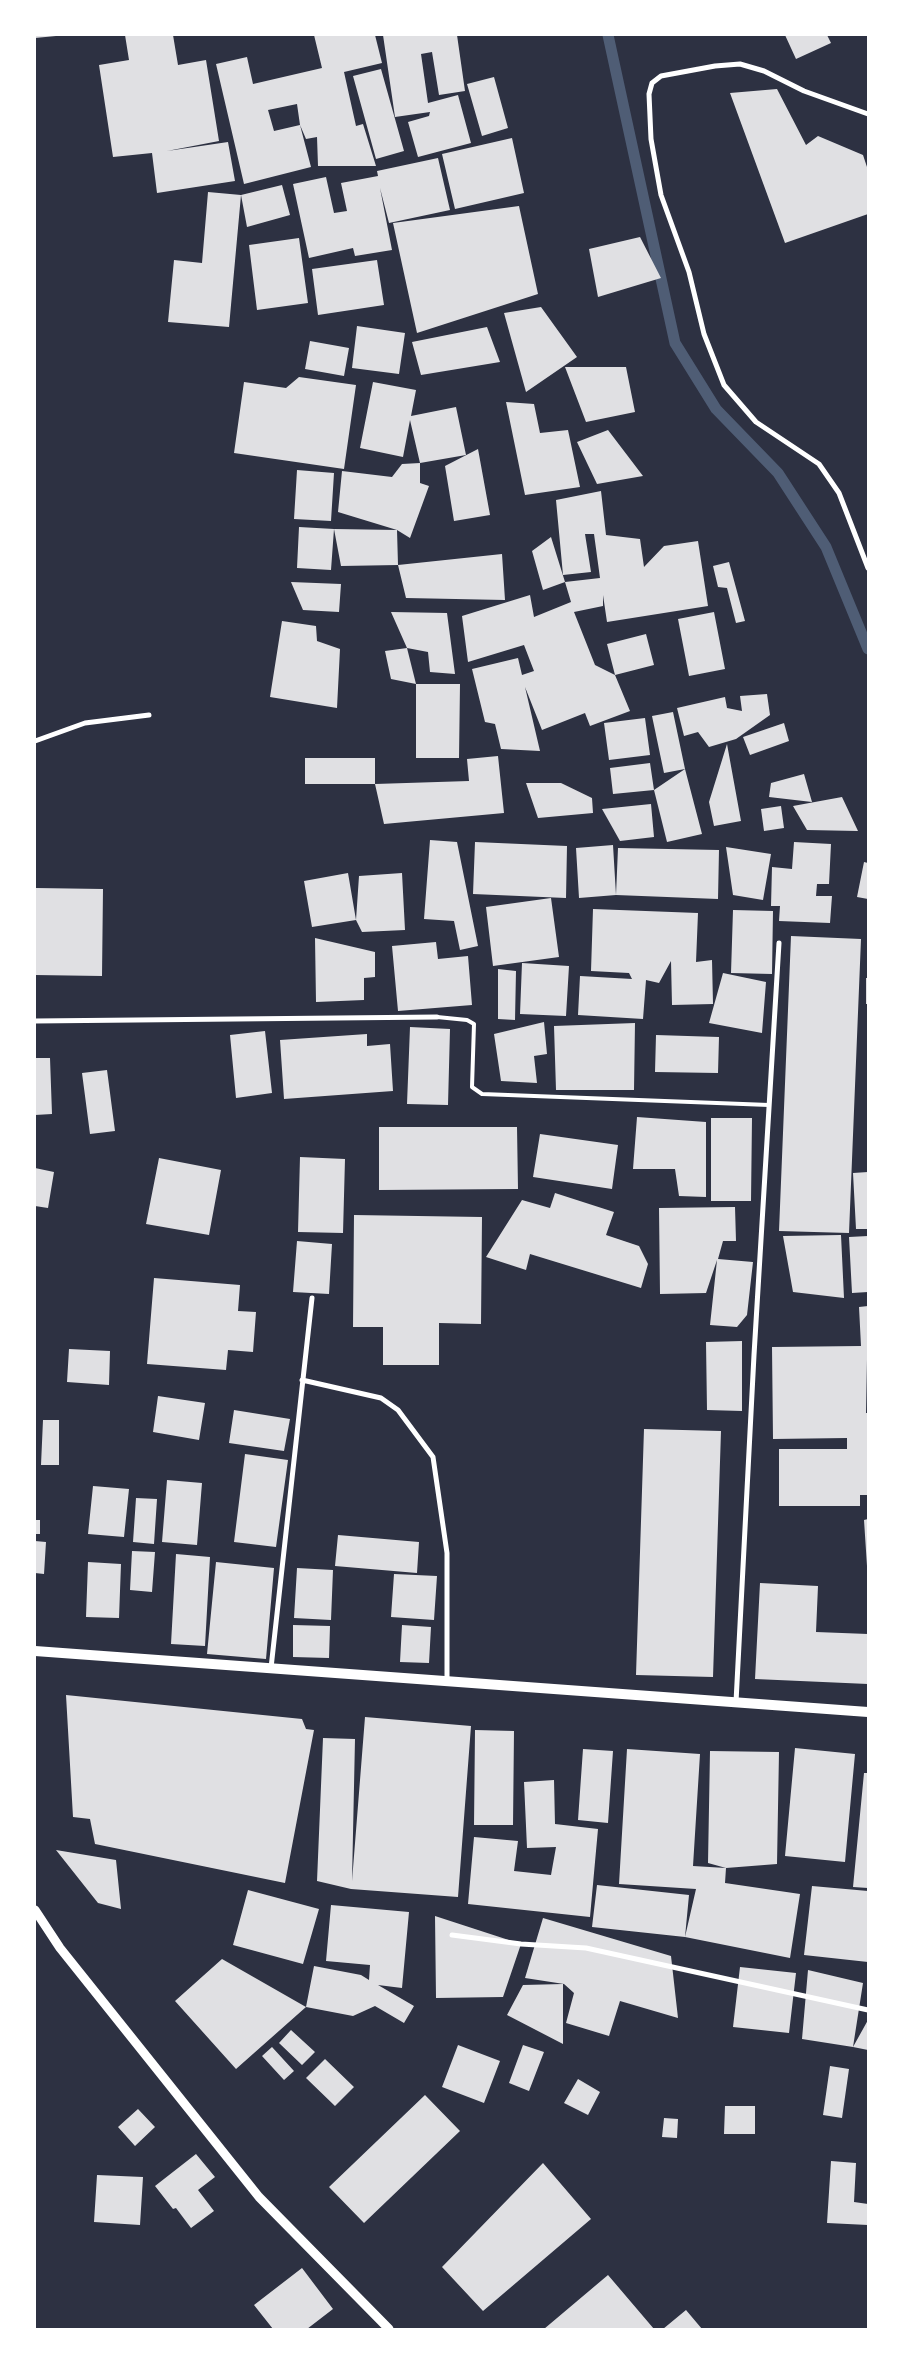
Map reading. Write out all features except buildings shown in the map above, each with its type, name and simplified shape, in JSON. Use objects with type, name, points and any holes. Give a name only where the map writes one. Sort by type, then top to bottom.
[{"type":"main road","points":[[35,1651],[868,1712]]},
{"type":"street","points":[[868,114],[804,91],[764,71],[740,64],[661,76],[652,83],[648,109],[651,139],[661,195],[689,272],[704,334],[724,385],[756,422],[819,464],[839,493],[868,568]]},
{"type":"street","points":[[35,741],[84,723],[149,715]]},
{"type":"street","points":[[736,1703],[779,943]]},
{"type":"street","points":[[35,1021],[437,1017]]},
{"type":"street","points":[[271,1669],[312,1298]]},
{"type":"street","points":[[302,1380],[381,1398],[398,1410],[434,1457],[447,1553],[448,1682]]},
{"type":"street","points":[[35,1910],[60,1948],[258,2197],[389,2329]]},
{"type":"street","points":[[452,1935],[521,1944],[586,1948],[868,2010]]},
{"type":"lane","points":[[437,1017],[466,1020],[474,1024],[472,1086],[482,1094],[769,1105]]},
{"type":"waterway","points":[[608,35],[675,343],[716,409],[778,473],[826,547],[868,649]]}]
